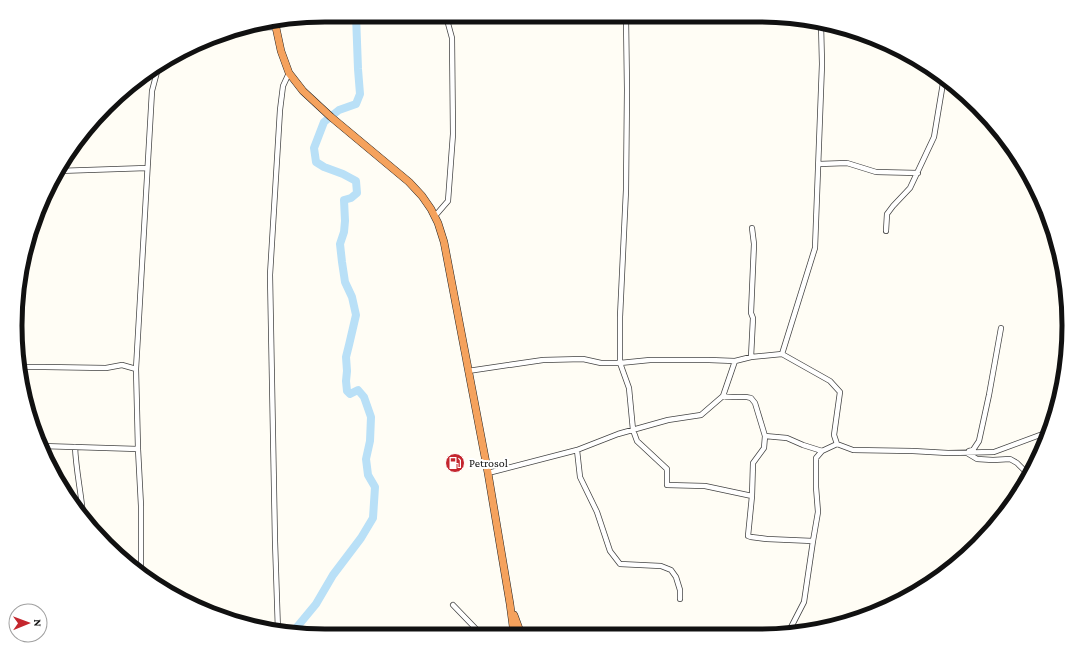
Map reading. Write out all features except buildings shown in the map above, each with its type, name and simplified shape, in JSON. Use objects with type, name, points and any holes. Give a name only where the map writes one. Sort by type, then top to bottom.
[{"type":"highway","points":[[276,26],[281,51],[289,73],[303,91],[409,182],[422,196],[438,223],[444,242],[488,473],[513,629]]},
{"type":"highway","points":[[510,604],[519,629]]},
{"type":"street","points":[[435,216],[448,201],[453,134],[452,38],[448,22]]},
{"type":"street","points":[[626,22],[626,190],[620,317],[620,363],[629,388],[633,430],[637,441],[667,469],[667,485],[705,486],[752,496]]},
{"type":"street","points":[[782,354],[815,248],[822,64],[821,29]]},
{"type":"street","points":[[140,565],[141,506],[136,369],[152,91],[157,73]]},
{"type":"street","points":[[278,625],[270,274],[280,110],[283,86],[289,73]]},
{"type":"street","points":[[886,231],[887,214],[910,188],[934,137],[943,85]]},
{"type":"street","points":[[819,164],[847,163],[876,172],[918,173]]},
{"type":"street","points":[[65,171],[147,168]]},
{"type":"street","points":[[751,357],[754,244],[752,228]]},
{"type":"street","points":[[965,453],[973,450],[979,441],[1001,328]]},
{"type":"street","points":[[468,371],[543,360],[583,359],[601,363],[620,363],[650,360],[735,360],[782,354],[830,381],[840,392],[834,435],[837,444]]},
{"type":"street","points":[[488,473],[577,450],[618,434],[668,420],[701,415],[723,396],[735,360]]},
{"type":"street","points":[[25,368],[106,368],[122,365],[136,369]]},
{"type":"street","points":[[723,396],[728,398],[742,396],[751,398],[755,403],[765,436],[764,448],[752,463],[752,496],[748,536],[767,539],[813,541]]},
{"type":"street","points":[[792,627],[804,602],[818,512],[816,458],[822,451],[837,444],[852,450],[965,453],[994,452],[1042,434]]},
{"type":"street","points":[[765,436],[787,438],[803,446],[822,451]]},
{"type":"street","points":[[47,446],[138,449]]},
{"type":"street","points":[[75,447],[82,506]]},
{"type":"street","points":[[577,450],[580,477],[597,512],[610,551],[620,564],[661,566],[671,570],[676,577],[680,590],[680,599]]},
{"type":"street","points":[[965,453],[977,459],[1010,459],[1017,463],[1025,471]]},
{"type":"street","points":[[453,605],[476,629]]},
{"type":"waterway","points":[[297,627],[316,604],[333,575],[361,538],[373,518],[375,487],[368,475],[366,459],[370,441],[371,417],[364,397],[358,390],[350,394],[347,391],[346,381],[346,357],[356,315],[352,297],[345,282],[340,244],[344,232],[344,200],[351,198],[357,193],[356,181],[316,162],[314,148],[324,122],[339,110],[356,104],[360,94],[356,22]]},
{"type":"place","name":"Petrosol","points":[[455,463]]}]
